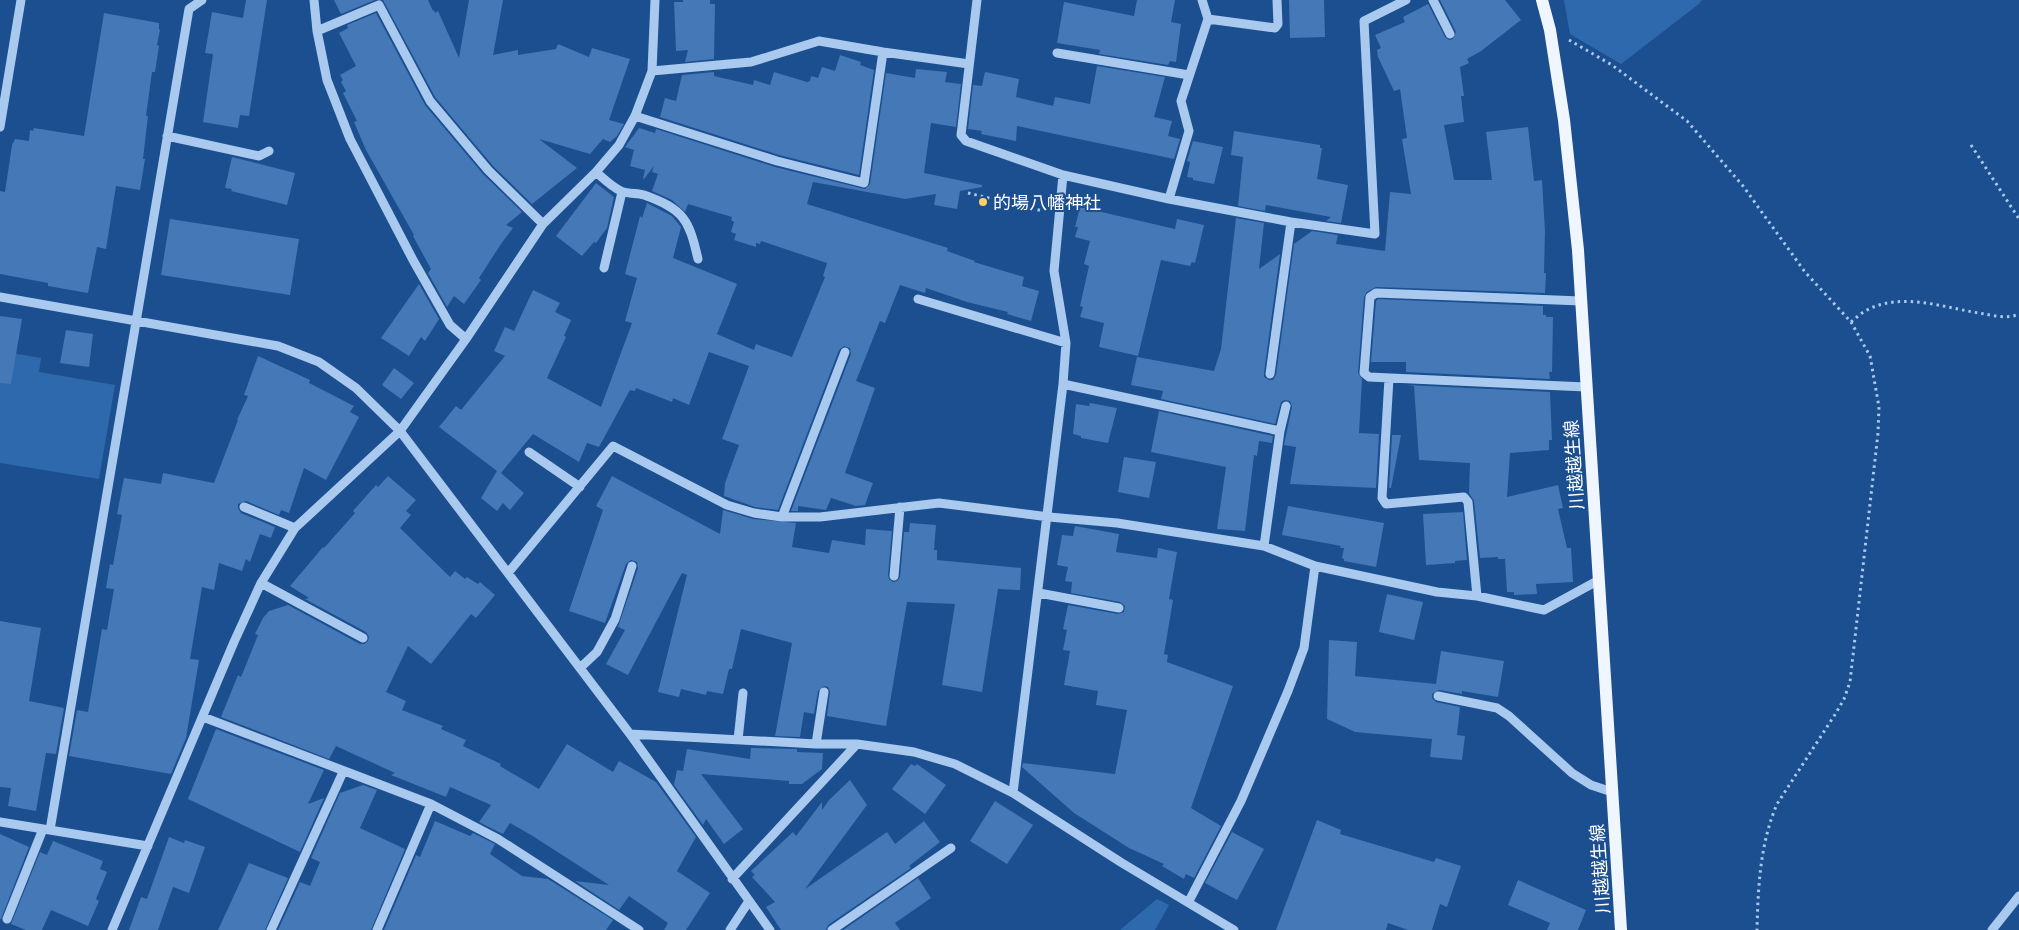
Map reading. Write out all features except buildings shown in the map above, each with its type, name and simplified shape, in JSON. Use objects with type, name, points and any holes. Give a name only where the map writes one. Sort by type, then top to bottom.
[{"type":"main road","name":"川越越生線","points":[[1542,0],[1550,30],[1564,120],[1578,250],[1621,930]]},
{"type":"street","points":[[0,127],[21,0]]},
{"type":"street","points":[[6,919],[47,830],[137,320],[189,9],[202,0]]},
{"type":"street","points":[[314,0],[317,31],[327,80],[350,139],[445,317],[450,325],[466,339]]},
{"type":"street","points":[[112,930],[234,642],[261,583],[295,528],[400,431],[466,339],[542,224],[596,172],[619,145],[635,116],[652,71],[655,0]]},
{"type":"street","points":[[977,0],[961,135],[966,141],[1063,175],[1168,199],[1291,222],[1375,234],[1364,21],[1406,0]]},
{"type":"street","points":[[1168,199],[1189,131],[1181,101],[1208,19],[1202,0]]},
{"type":"street","points":[[1208,19],[1275,28],[1278,24],[1277,0]]},
{"type":"street","points":[[1433,0],[1450,34]]},
{"type":"street","points":[[317,31],[379,5],[430,101],[488,170],[542,224]]},
{"type":"street","points":[[652,71],[752,62],[819,40],[883,52],[969,64]]},
{"type":"street","points":[[635,116],[777,161],[864,183],[883,52]]},
{"type":"street","points":[[1057,52],[1189,75]]},
{"type":"street","points":[[167,136],[259,156],[269,152]]},
{"type":"street","points":[[596,172],[622,192],[642,194],[684,216],[693,236],[698,259]]},
{"type":"street","points":[[1014,793],[1064,384],[1066,343],[1054,271],[1063,175]]},
{"type":"street","points":[[604,268],[622,192]]},
{"type":"street","points":[[1270,374],[1291,222]]},
{"type":"street","points":[[1581,301],[1376,293],[1370,297],[1364,373],[1369,377],[1586,387]]},
{"type":"street","points":[[0,297],[278,346],[319,362],[356,388],[400,431],[630,734],[770,930]]},
{"type":"street","points":[[918,299],[1066,343]]},
{"type":"street","points":[[782,517],[845,352]]},
{"type":"street","points":[[1389,378],[1382,498],[1386,504],[1464,497],[1468,502],[1477,596]]},
{"type":"street","points":[[1064,384],[1280,431]]},
{"type":"street","points":[[1264,546],[1280,431],[1286,406]]},
{"type":"street","points":[[508,573],[613,446],[727,505],[754,513],[782,517],[820,517],[939,503],[960,504],[1049,517],[1117,523],[1264,546],[1315,566],[1437,592],[1477,596],[1544,610],[1599,580]]},
{"type":"street","points":[[529,452],[580,487]]},
{"type":"street","points":[[244,507],[295,528]]},
{"type":"street","points":[[894,576],[900,507]]},
{"type":"street","points":[[580,668],[597,652],[615,619],[632,566]]},
{"type":"street","points":[[1189,901],[1241,801],[1288,691],[1304,648],[1315,566]]},
{"type":"street","points":[[261,583],[363,638]]},
{"type":"street","points":[[1039,593],[1119,608]]},
{"type":"street","points":[[738,740],[743,692]]},
{"type":"street","points":[[816,744],[824,692]]},
{"type":"street","points":[[1438,696],[1496,708],[1509,716],[1572,773],[1591,785],[1612,792]]},
{"type":"street","points":[[203,717],[431,804],[498,839],[639,930]]},
{"type":"street","points":[[630,734],[816,744],[857,744],[914,752],[946,761],[1014,793],[1122,863],[1189,901],[1234,930]]},
{"type":"street","points":[[732,879],[857,744]]},
{"type":"street","points":[[271,930],[343,772]]},
{"type":"street","points":[[377,930],[431,804]]},
{"type":"street","points":[[0,822],[148,846]]},
{"type":"street","points":[[832,930],[951,848]]},
{"type":"street","points":[[1992,930],[2019,896]]},
{"type":"street","points":[[730,930],[749,901]]},
{"type":"path","points":[[1550,30],[1612,65],[1687,121],[1743,186],[1805,272],[1851,322],[1870,356],[1879,407],[1875,464],[1850,682],[1844,699],[1836,713],[1778,804],[1771,819],[1761,861],[1757,930]]},
{"type":"path","points":[[1971,145],[2019,219]]},
{"type":"path","points":[[968,193],[1058,214]]},
{"type":"path","points":[[1851,322],[1866,310],[1907,301],[2006,317],[2019,314]]},
{"type":"shaded area","points":[[1564,0],[1702,0],[1621,64],[1570,34]]},
{"type":"shaded area","points":[[0,351],[41,358],[39,372],[115,385],[99,479],[0,463]]},
{"type":"shaded area","points":[[1157,899],[1169,905],[1155,930],[1120,930]]},
{"type":"place","name":"的場八幡神社","points":[[983,202]]}]
